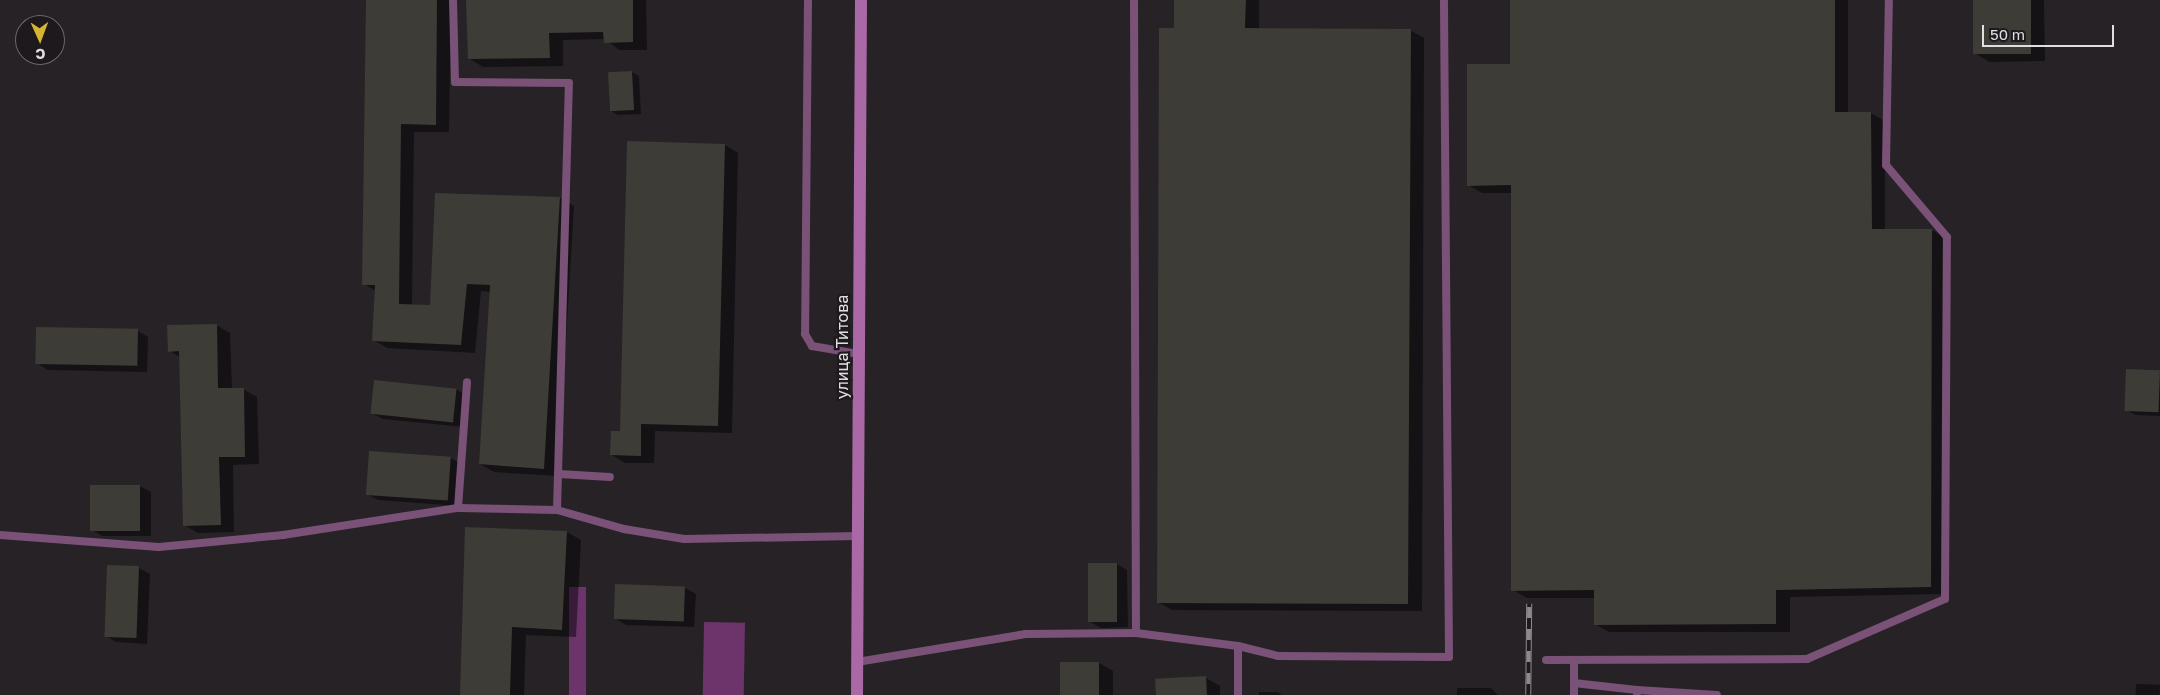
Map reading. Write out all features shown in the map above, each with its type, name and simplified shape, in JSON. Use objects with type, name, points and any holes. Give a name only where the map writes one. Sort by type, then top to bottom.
[{"type":"main road","name":"улица Титова","points":[[857,695],[862,0]]},
{"type":"lane","points":[[453,0],[455,82],[569,83],[557,510]]},
{"type":"lane","points":[[808,0],[805,334],[812,346],[858,354]]},
{"type":"lane","points":[[1134,0],[1136,633]]},
{"type":"lane","points":[[857,662],[1026,634],[1136,633],[1238,646],[1278,656],[1449,657],[1444,0]]},
{"type":"lane","points":[[1546,660],[1807,659],[1946,599],[1947,237],[1886,165],[1889,0]]},
{"type":"lane","points":[[458,508],[467,382]]},
{"type":"lane","points":[[558,474],[610,477]]},
{"type":"lane","points":[[0,535],[159,547],[283,535],[458,508],[557,510],[624,529],[684,539],[858,536]]},
{"type":"lane","points":[[1238,646],[1238,695]]},
{"type":"lane","points":[[1574,660],[1574,695]]},
{"type":"lane","points":[[1574,684],[1637,693],[1717,695]]},
{"type":"shaded area","points":[[569,587],[586,587],[586,695],[569,695]]},
{"type":"shaded area","points":[[704,622],[745,623],[744,695],[703,695]]},
{"type":"building","points":[[366,0],[437,0],[436,125],[401,124],[399,304],[430,305],[435,193],[560,197],[544,469],[479,464],[490,285],[467,284],[461,345],[372,341],[375,285],[362,285]]},
{"type":"building","points":[[466,0],[633,0],[633,42],[604,43],[603,32],[549,33],[550,58],[468,59]]},
{"type":"building","points":[[1174,0],[1246,0],[1245,28],[1411,29],[1408,604],[1157,603],[1159,28],[1174,28]]},
{"type":"building","points":[[1510,0],[1835,0],[1835,112],[1871,112],[1872,229],[1932,229],[1931,587],[1776,590],[1776,624],[1594,625],[1594,590],[1511,591],[1511,185],[1467,186],[1467,64],[1510,64]]},
{"type":"building","points":[[1973,0],[2031,0],[2031,54],[1973,54]]},
{"type":"building","points":[[632,71],[634,110],[610,111],[608,72]]},
{"type":"building","points":[[627,141],[725,144],[718,426],[641,424],[641,456],[610,455],[611,431],[620,431]]},
{"type":"building","points":[[217,324],[218,388],[244,388],[245,457],[219,457],[221,525],[183,526],[179,351],[168,352],[167,325]]},
{"type":"building","points":[[36,327],[138,329],[137,366],[35,364]]},
{"type":"building","points":[[2126,369],[2160,370],[2159,412],[2125,411]]},
{"type":"building","points":[[374,380],[457,389],[453,422],[370,414]]},
{"type":"building","points":[[369,451],[451,457],[448,501],[366,495]]},
{"type":"building","points":[[90,485],[140,485],[140,531],[90,531]]},
{"type":"building","points":[[465,527],[567,531],[562,630],[512,627],[510,695],[460,695]]},
{"type":"building","points":[[1088,563],[1117,563],[1117,622],[1088,622]]},
{"type":"building","points":[[107,565],[139,566],[136,638],[104,637]]},
{"type":"building","points":[[615,584],[685,586],[684,621],[614,619]]},
{"type":"building","points":[[1060,662],[1099,662],[1099,695],[1060,695]]},
{"type":"building","points":[[1206,676],[1207,695],[1156,695],[1155,679]]},
{"type":"railway","points":[[1528,695],[1529,604]]}]
